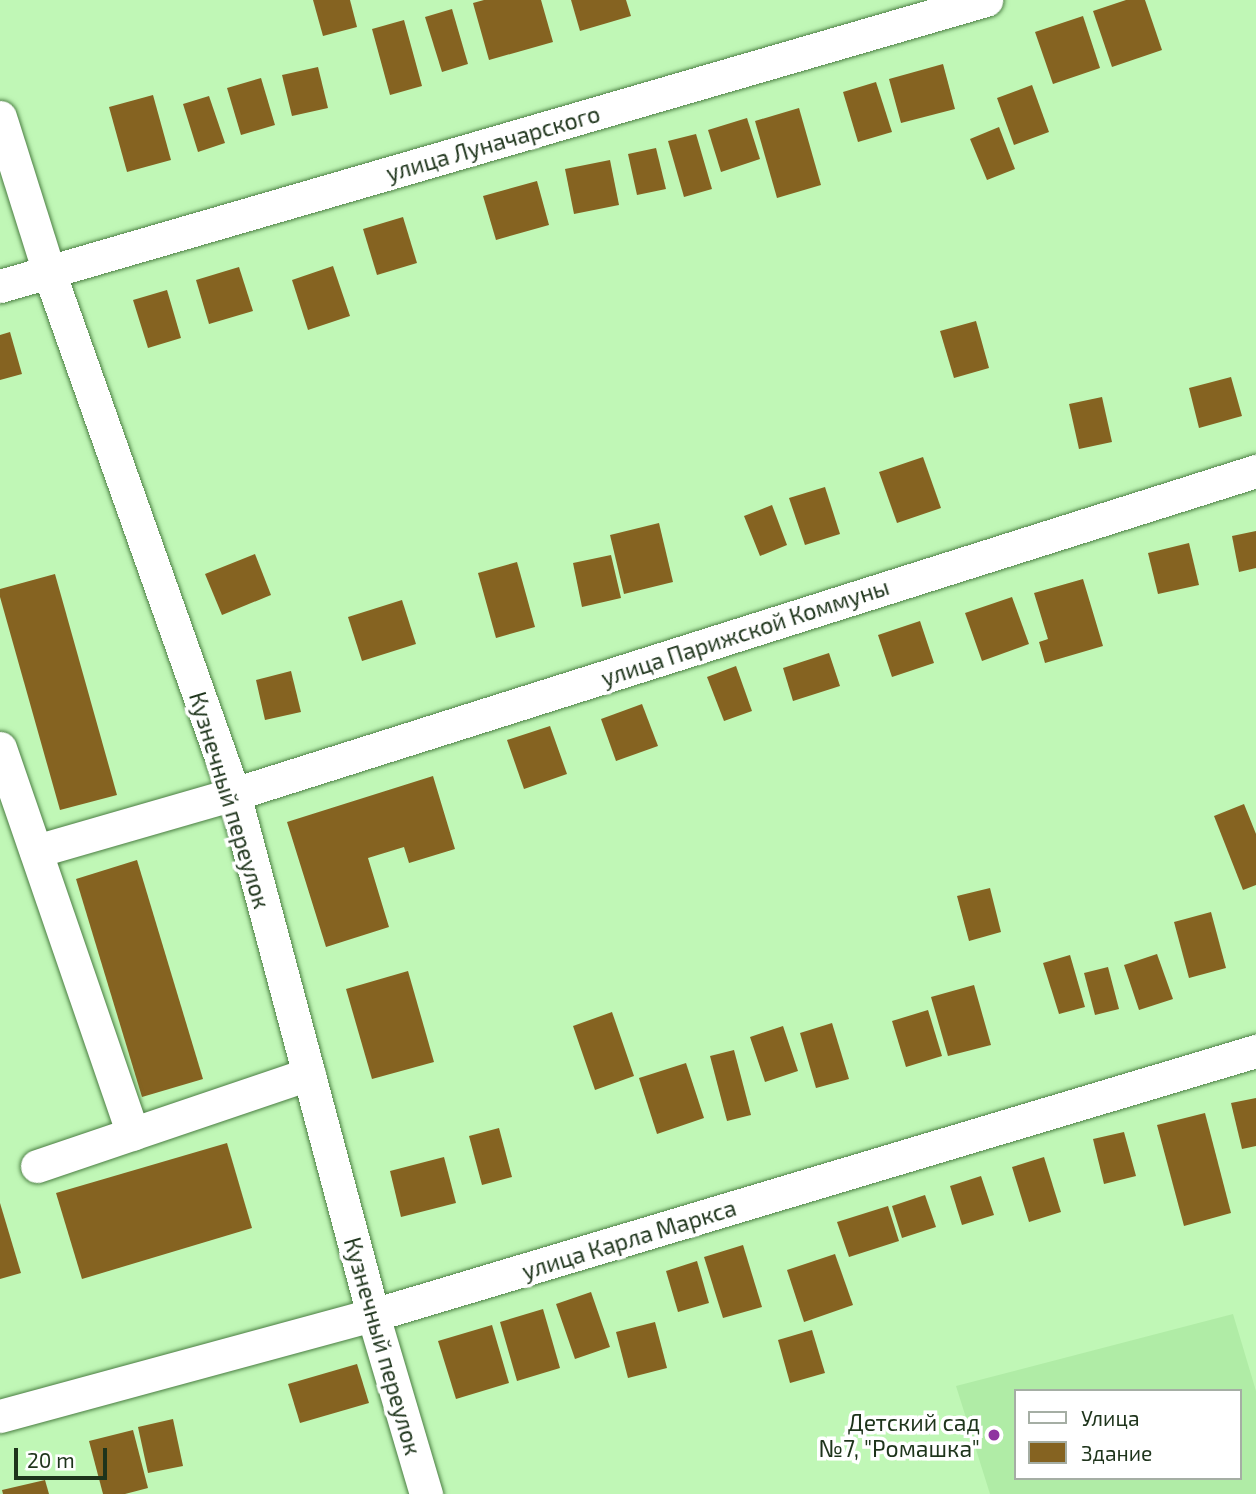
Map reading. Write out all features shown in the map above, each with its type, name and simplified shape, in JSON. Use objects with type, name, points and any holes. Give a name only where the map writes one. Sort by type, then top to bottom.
[{"type":"street","name":"улица Луначарского","points":[[0,286],[986,0]]},
{"type":"street","name":"Кузнечный переулок","points":[[0,117],[49,272],[233,794],[373,1315],[426,1494]]},
{"type":"street","name":"улица Парижской Коммуны","points":[[36,851],[233,794],[1256,471]]},
{"type":"street","points":[[0,748],[134,1134]]},
{"type":"street","name":"улица Карла Маркса","points":[[0,1416],[373,1315],[1256,1051]]},
{"type":"street","points":[[37,1166],[309,1074]]},
{"type":"shaded area","name":"Детский сад №7, \"Ромашка\"","points":[[1233,1314],[1256,1391],[1256,1494],[990,1494],[956,1386]]},
{"type":"building","points":[[313,0],[350,0],[357,27],[323,36]]},
{"type":"building","points":[[484,0],[541,0],[553,42],[489,60],[473,3]]},
{"type":"building","points":[[571,0],[626,0],[631,16],[580,31]]},
{"type":"building","points":[[1126,0],[1145,0],[1162,50],[1112,67],[1093,11]]},
{"type":"building","points":[[452,9],[468,64],[442,72],[425,17]]},
{"type":"building","points":[[1083,16],[1100,68],[1053,84],[1035,32]]},
{"type":"building","points":[[404,20],[422,86],[390,95],[372,29]]},
{"type":"building","points":[[943,64],[955,109],[901,123],[889,79]]},
{"type":"building","points":[[318,67],[328,108],[292,116],[282,75]]},
{"type":"building","points":[[261,78],[275,125],[241,135],[227,88]]},
{"type":"building","points":[[876,82],[892,132],[858,142],[843,92]]},
{"type":"building","points":[[1032,85],[1049,132],[1014,145],[997,98]]},
{"type":"building","points":[[153,95],[171,160],[127,172],[109,107]]},
{"type":"building","points":[[209,96],[225,143],[198,152],[183,104]]},
{"type":"building","points":[[799,108],[821,185],[777,198],[755,121]]},
{"type":"building","points":[[747,118],[760,159],[721,172],[708,130]]},
{"type":"building","points":[[999,127],[1015,169],[987,180],[970,139]]},
{"type":"building","points":[[696,134],[712,189],[684,197],[668,141]]},
{"type":"building","points":[[656,148],[666,189],[637,195],[628,154]]},
{"type":"building","points":[[610,160],[619,205],[574,214],[565,169]]},
{"type":"building","points":[[537,181],[549,225],[496,240],[483,196]]},
{"type":"building","points":[[403,217],[417,263],[377,275],[363,229]]},
{"type":"building","points":[[333,266],[350,316],[308,330],[292,280]]},
{"type":"building","points":[[239,267],[253,311],[209,324],[196,280]]},
{"type":"building","points":[[167,290],[181,338],[148,348],[133,300]]},
{"type":"building","points":[[976,321],[989,368],[954,378],[940,331]]},
{"type":"building","points":[[10,332],[22,374],[0,380],[0,335]]},
{"type":"building","points":[[1231,377],[1242,416],[1199,428],[1189,388]]},
{"type":"building","points":[[1102,397],[1112,442],[1079,449],[1069,404]]},
{"type":"building","points":[[923,457],[941,508],[897,523],[879,472]]},
{"type":"building","points":[[825,487],[840,534],[805,545],[789,498]]},
{"type":"building","points":[[772,505],[787,545],[760,556],[744,516]]},
{"type":"building","points":[[659,523],[673,582],[624,594],[610,535]]},
{"type":"building","points":[[1256,531],[1256,568],[1239,572],[1232,536]]},
{"type":"building","points":[[1189,543],[1199,585],[1158,594],[1148,553]]},
{"type":"building","points":[[255,554],[271,595],[222,615],[205,574]]},
{"type":"building","points":[[611,555],[621,598],[582,607],[573,563]]},
{"type":"building","points":[[517,562],[535,627],[496,638],[478,573]]},
{"type":"building","points":[[55,574],[117,795],[60,810],[0,597],[0,589]]},
{"type":"building","points":[[1083,579],[1103,646],[1045,663],[1039,642],[1048,639],[1034,593]]},
{"type":"building","points":[[1012,597],[1029,644],[982,661],[965,613]]},
{"type":"building","points":[[402,600],[416,644],[362,661],[348,617]]},
{"type":"building","points":[[920,621],[934,663],[892,677],[878,635]]},
{"type":"building","points":[[829,653],[840,686],[793,701],[783,668]]},
{"type":"building","points":[[736,666],[752,711],[724,721],[707,677]]},
{"type":"building","points":[[291,671],[301,712],[265,720],[256,680]]},
{"type":"building","points":[[642,704],[658,746],[616,761],[601,719]]},
{"type":"building","points":[[550,726],[567,774],[524,789],[507,740]]},
{"type":"building","points":[[433,776],[455,849],[409,863],[404,847],[368,858],[389,927],[326,947],[287,822]]},
{"type":"building","points":[[1244,804],[1256,834],[1256,885],[1243,890],[1214,816]]},
{"type":"building","points":[[137,860],[203,1079],[142,1097],[76,879]]},
{"type":"building","points":[[990,888],[1001,932],[969,941],[957,896]]},
{"type":"building","points":[[1211,912],[1226,968],[1189,978],[1174,922]]},
{"type":"building","points":[[1157,954],[1173,999],[1139,1010],[1124,965]]},
{"type":"building","points":[[1070,955],[1085,1007],[1059,1014],[1043,963]]},
{"type":"building","points":[[1108,967],[1119,1009],[1095,1015],[1084,973]]},
{"type":"building","points":[[408,971],[434,1062],[372,1079],[346,989]]},
{"type":"building","points":[[974,985],[991,1045],[948,1056],[931,997]]},
{"type":"building","points":[[928,1010],[942,1056],[906,1067],[892,1021]]},
{"type":"building","points":[[612,1012],[634,1076],[595,1090],[573,1026]]},
{"type":"building","points":[[832,1023],[849,1079],[816,1088],[800,1033]]},
{"type":"building","points":[[783,1026],[798,1071],[765,1082],[750,1037]]},
{"type":"building","points":[[734,1050],[751,1115],[727,1121],[710,1056]]},
{"type":"building","points":[[686,1063],[704,1118],[657,1134],[639,1078]]},
{"type":"building","points":[[1256,1098],[1256,1146],[1242,1149],[1231,1103]]},
{"type":"building","points":[[1205,1113],[1231,1213],[1184,1226],[1157,1125]]},
{"type":"building","points":[[499,1128],[512,1177],[482,1185],[469,1136]]},
{"type":"building","points":[[1124,1132],[1136,1176],[1104,1184],[1093,1139]]},
{"type":"building","points":[[227,1143],[252,1228],[82,1279],[56,1193]]},
{"type":"building","points":[[444,1157],[456,1203],[401,1217],[390,1171]]},
{"type":"building","points":[[1044,1157],[1061,1212],[1029,1222],[1012,1167]]},
{"type":"building","points":[[981,1176],[994,1215],[962,1225],[950,1186]]},
{"type":"building","points":[[925,1195],[936,1227],[902,1238],[892,1206]]},
{"type":"building","points":[[0,1203],[21,1273],[0,1279]]},
{"type":"building","points":[[888,1206],[899,1241],[849,1257],[837,1222]]},
{"type":"building","points":[[743,1245],[762,1307],[723,1318],[704,1257]]},
{"type":"building","points":[[835,1254],[853,1305],[804,1322],[787,1270]]},
{"type":"building","points":[[697,1261],[709,1303],[678,1312],[666,1271]]},
{"type":"building","points":[[591,1292],[610,1347],[575,1359],[556,1304]]},
{"type":"building","points":[[543,1309],[560,1368],[517,1381],[500,1322]]},
{"type":"building","points":[[655,1322],[667,1368],[628,1378],[616,1332]]},
{"type":"building","points":[[492,1325],[509,1383],[456,1399],[438,1341]]},
{"type":"building","points":[[812,1330],[825,1373],[790,1383],[778,1340]]},
{"type":"building","points":[[357,1364],[369,1403],[300,1423],[288,1384]]},
{"type":"building","points":[[173,1419],[183,1466],[148,1473],[138,1427]]},
{"type":"building","points":[[133,1430],[148,1488],[125,1494],[103,1494],[89,1441]]},
{"type":"building","points":[[45,1480],[49,1494],[3,1494],[2,1490]]},
{"type":"place","name":"Детский сад №7, \"Ромашка\"","points":[[994,1435]]}]
